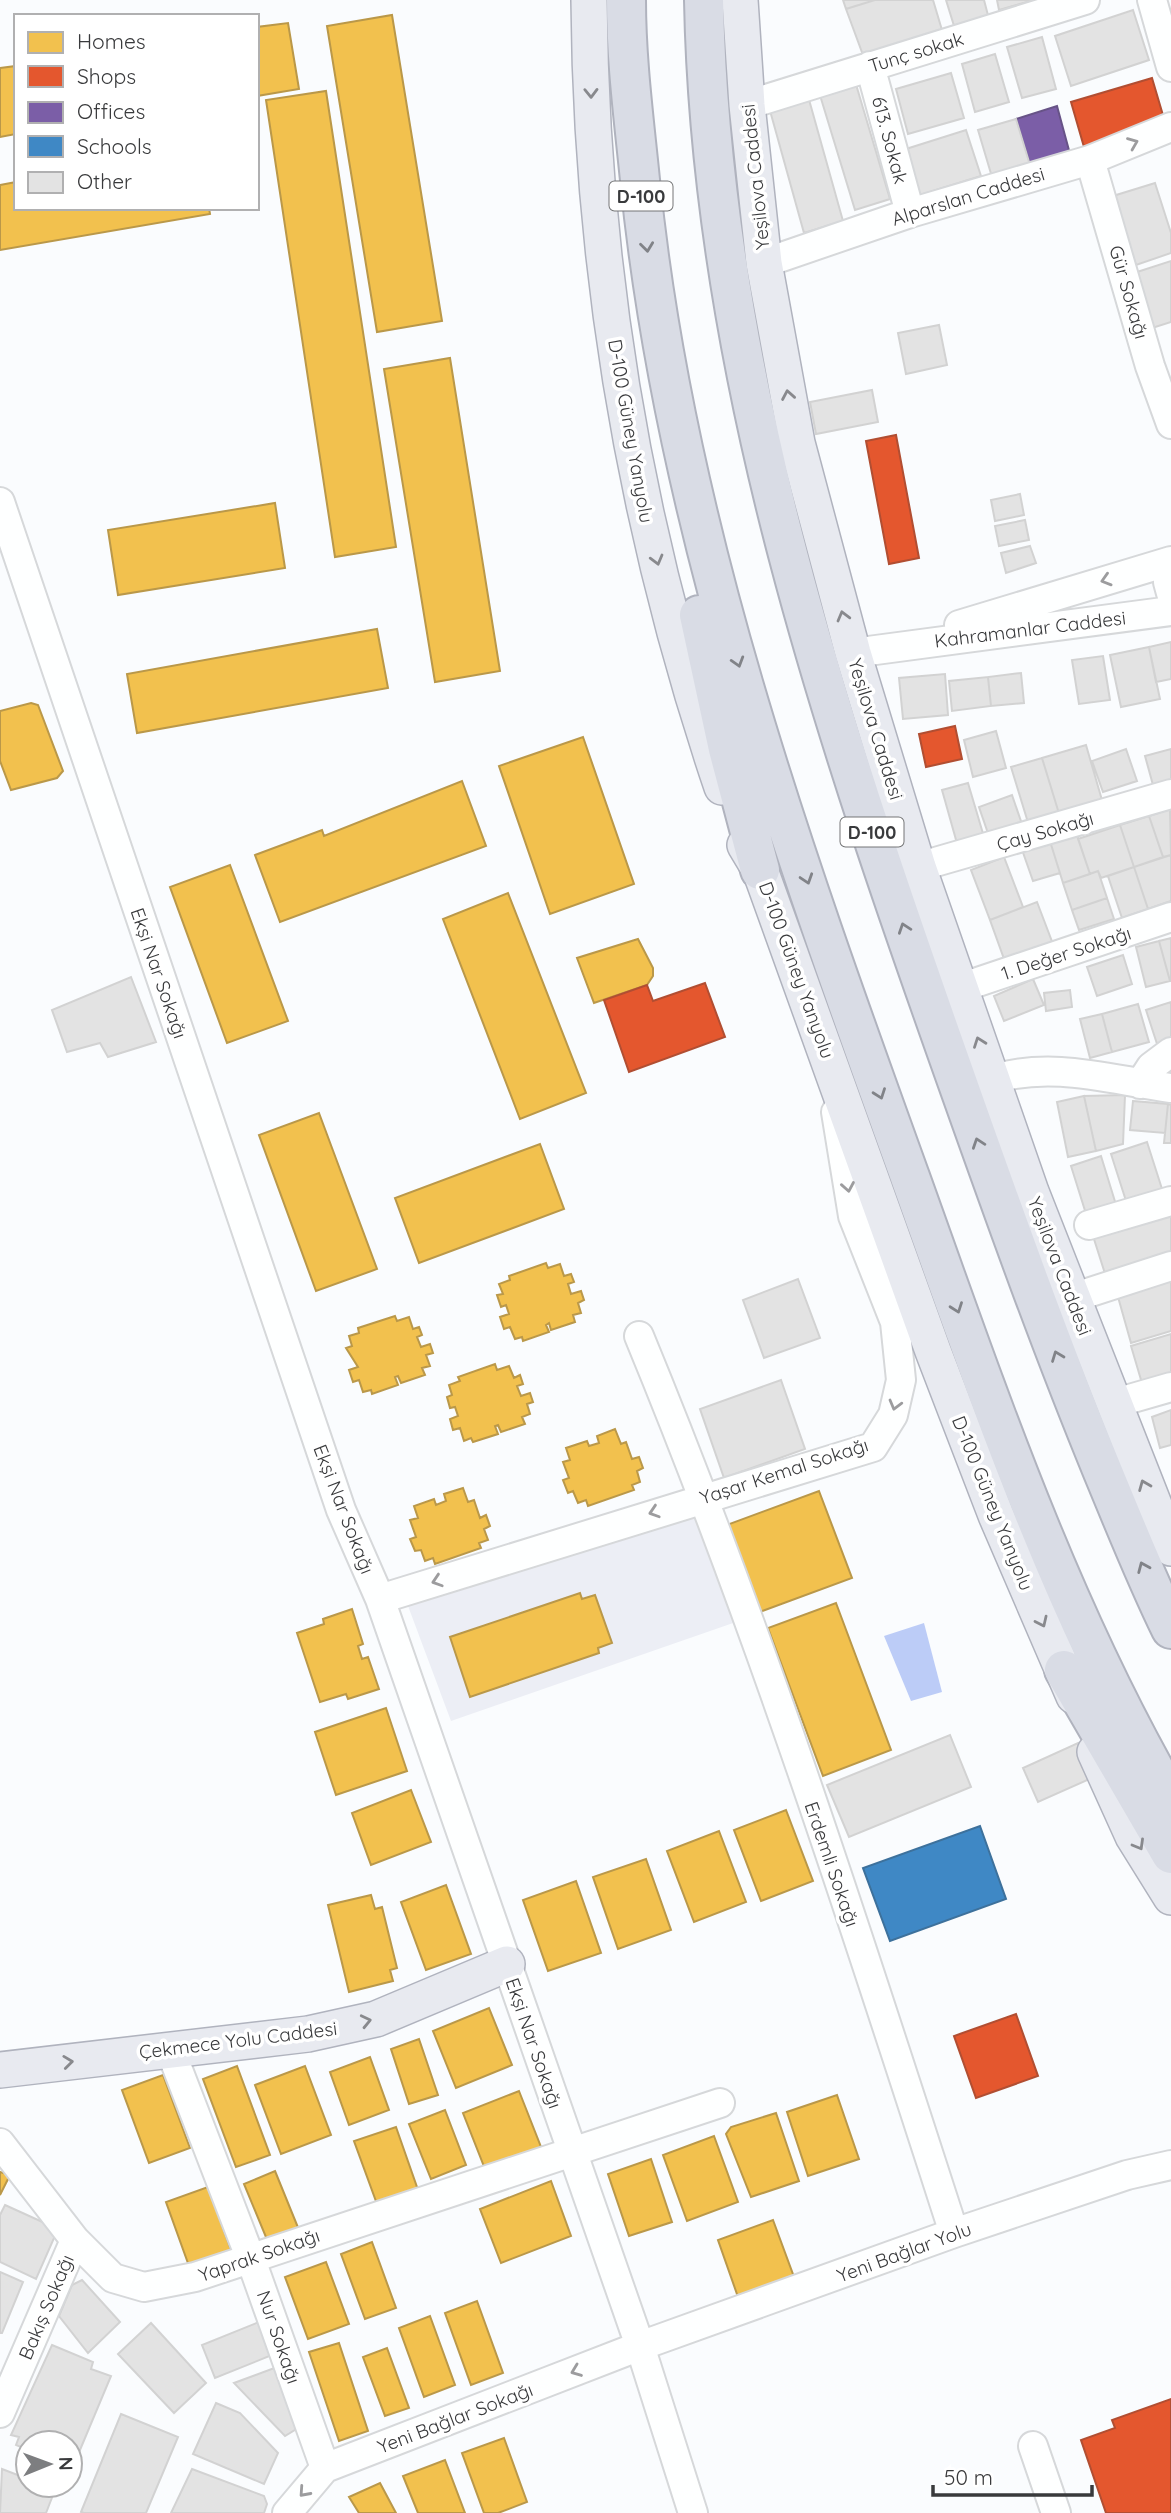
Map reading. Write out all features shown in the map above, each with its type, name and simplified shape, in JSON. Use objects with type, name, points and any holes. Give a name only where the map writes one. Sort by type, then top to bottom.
[{"type":"highway","name":"D-100","points":[[626,0],[632,105],[659,334],[698,523],[728,630],[863,1048],[1005,1442],[1105,1675],[1171,1799]]},
{"type":"highway","name":"D-100","points":[[704,0],[716,166],[736,323],[778,521],[879,855],[1009,1230],[1092,1445],[1171,1629]]},
{"type":"highway","points":[[659,334],[657,381],[661,426],[679,530],[728,749],[760,870]]},
{"type":"highway","points":[[1064,1670],[1171,1854]]},
{"type":"main road","name":"D-100 Güney Yanyolu","points":[[590,0],[593,141],[605,276],[616,357],[645,517],[708,746],[736,829],[760,870],[996,1515],[1133,1836],[1171,1897]]},
{"type":"main road","name":"Yeşilova Caddesi","points":[[740,0],[747,105],[764,263],[797,443],[853,653],[918,867],[1031,1192],[1112,1404],[1167,1528]]},
{"type":"main road","name":"Çekmece Yolu Caddesi","points":[[0,2070],[308,2034],[376,2019],[507,1964]]},
{"type":"street","points":[[575,0],[590,41]]},
{"type":"street","name":"Tunç sokak","points":[[747,105],[1085,0]]},
{"type":"street","points":[[1152,0],[1171,67]]},
{"type":"street","name":"613. Sokak","points":[[870,66],[910,213]]},
{"type":"street","name":"Alparslan Caddesi","points":[[764,263],[910,213],[1090,160],[1171,127]]},
{"type":"street","name":"Gür Sokağı","points":[[1090,160],[1161,362],[1171,424]]},
{"type":"street","name":"Ekşi Nar Sokağı","points":[[0,502],[336,1497],[380,1599],[640,2346],[693,2513]]},
{"type":"street","points":[[853,653],[889,646],[1171,561]]},
{"type":"street","points":[[1171,570],[1168,582],[1171,593]]},
{"type":"street","name":"Kahramanlar Caddesi","points":[[889,646],[1171,611]]},
{"type":"street","name":"Çay Sokağı","points":[[918,867],[1171,794]]},
{"type":"street","name":"1. Değer Sokağı","points":[[960,988],[1171,917]]},
{"type":"street","name":"Yaşar Kemal Sokağı","points":[[380,1599],[705,1496],[873,1447],[893,1415],[901,1380],[895,1322],[853,1216],[826,1047]]},
{"type":"street","points":[[1140,1084],[1151,1068],[1171,1052]]},
{"type":"street","points":[[993,1079],[1027,1070],[1057,1069],[1171,1088]]},
{"type":"street","points":[[1089,1225],[1171,1201]]},
{"type":"street","points":[[1072,1297],[1171,1266]]},
{"type":"street","name":"Erdemli Sokağı","points":[[639,1336],[705,1496],[807,1788],[954,2233]]},
{"type":"street","points":[[1112,1404],[1171,1387]]},
{"type":"street","name":"Nur Sokağı","points":[[170,2049],[250,2257],[325,2468]]},
{"type":"street","name":"Yaprak Sokağı","points":[[0,2143],[75,2240],[113,2278],[144,2287],[195,2277],[720,2103]]},
{"type":"street","name":"Yeni Bağlar Yolu","points":[[640,2346],[954,2233],[1127,2175],[1171,2165]]},
{"type":"street","name":"Bakış Sokağı","points":[[0,2413],[75,2240]]},
{"type":"street","name":"Yeni Bağlar Sokağı","points":[[287,2513],[325,2468],[640,2346]]},
{"type":"street","points":[[1033,2446],[1056,2513]]},
{"type":"shaded area","points":[[695,1515],[736,1622],[451,1721],[408,1606]]},
{"type":"water","points":[[924,1623],[942,1692],[911,1701],[884,1636]]},
{"type":"building: Homes","points":[[392,15],[442,321],[377,332],[327,26]]},
{"type":"building: Homes","points":[[288,23],[299,89],[259,96],[259,27]]},
{"type":"building: Homes","points":[[14,66],[14,134],[0,137],[0,68]]},
{"type":"building: Homes","points":[[326,91],[396,547],[335,557],[266,100]]},
{"type":"building: Homes","points":[[14,182],[14,210],[209,210],[210,214],[0,250],[0,185]]},
{"type":"building: Homes","points":[[450,358],[500,671],[435,682],[384,369]]},
{"type":"building: Homes","points":[[275,503],[285,568],[118,595],[108,530]]},
{"type":"building: Homes","points":[[377,629],[388,688],[137,733],[127,674]]},
{"type":"building: Homes","points":[[31,703],[38,705],[63,771],[57,778],[11,790],[0,761],[0,711]]},
{"type":"building: Homes","points":[[583,737],[634,884],[550,914],[499,766]]},
{"type":"building: Homes","points":[[462,781],[486,846],[280,922],[255,855],[322,830],[324,836]]},
{"type":"building: Homes","points":[[230,865],[288,1021],[227,1043],[170,887]]},
{"type":"building: Homes","points":[[508,893],[586,1093],[520,1119],[443,919]]},
{"type":"building: Homes","points":[[638,939],[653,968],[653,976],[647,985],[594,1003],[577,958]]},
{"type":"building: Homes","points":[[319,1113],[377,1269],[316,1291],[259,1135]]},
{"type":"building: Homes","points":[[540,1144],[564,1209],[419,1263],[395,1198]]},
{"type":"building: Homes","points":[[546,1263],[548,1268],[560,1264],[564,1276],[571,1274],[574,1282],[568,1284],[571,1294],[581,1291],[584,1300],[578,1303],[581,1313],[573,1315],[575,1322],[551,1330],[549,1323],[546,1325],[549,1332],[523,1341],[522,1337],[515,1339],[510,1327],[504,1329],[500,1317],[509,1314],[506,1305],[501,1307],[497,1295],[503,1294],[499,1284],[510,1280],[509,1276]]},
{"type":"building: Homes","points":[[395,1316],[397,1321],[409,1317],[413,1329],[419,1327],[422,1335],[417,1337],[421,1347],[430,1344],[433,1353],[426,1355],[430,1366],[422,1368],[425,1375],[401,1383],[398,1376],[395,1377],[398,1385],[372,1394],[371,1390],[363,1392],[359,1380],[353,1382],[349,1370],[358,1367],[346,1348],[352,1346],[349,1336],[359,1333],[358,1328]]},
{"type":"building: Homes","points":[[495,1364],[497,1370],[509,1366],[514,1378],[520,1375],[523,1384],[517,1386],[521,1396],[530,1393],[533,1402],[527,1404],[530,1414],[522,1417],[525,1424],[501,1432],[498,1425],[495,1426],[498,1434],[473,1442],[471,1438],[464,1441],[460,1428],[453,1430],[450,1419],[458,1416],[455,1407],[450,1408],[447,1397],[452,1395],[449,1385],[460,1381],[458,1377]]},
{"type":"building: Homes","points":[[615,1429],[621,1444],[626,1442],[632,1459],[639,1457],[643,1468],[637,1471],[640,1482],[632,1485],[634,1490],[588,1506],[586,1500],[578,1503],[573,1491],[568,1493],[563,1480],[569,1478],[563,1462],[570,1460],[566,1448],[587,1441],[589,1446],[599,1443],[597,1436]]},
{"type":"building: Homes","points":[[463,1488],[468,1502],[474,1500],[480,1518],[486,1515],[490,1526],[484,1529],[488,1540],[479,1543],[481,1548],[435,1564],[433,1558],[425,1561],[421,1550],[415,1551],[410,1539],[416,1537],[410,1520],[418,1518],[414,1506],[434,1499],[436,1505],[446,1501],[444,1494]]},
{"type":"building: Homes","points":[[819,1491],[852,1578],[757,1613],[724,1526]]},
{"type":"building: Homes","points":[[580,1593],[582,1599],[595,1595],[612,1643],[598,1648],[599,1653],[470,1697],[450,1637]]},
{"type":"building: Homes","points":[[836,1603],[891,1750],[823,1776],[768,1628]]},
{"type":"building: Homes","points":[[352,1609],[363,1644],[358,1646],[362,1659],[368,1657],[379,1689],[348,1699],[346,1694],[320,1702],[297,1633],[324,1624],[323,1619]]},
{"type":"building: Homes","points":[[386,1708],[407,1771],[336,1795],[315,1732]]},
{"type":"building: Homes","points":[[411,1790],[431,1842],[371,1865],[352,1813]]},
{"type":"building: Homes","points":[[786,1810],[813,1881],[761,1901],[734,1830]]},
{"type":"building: Homes","points":[[719,1831],[746,1902],[694,1922],[667,1851]]},
{"type":"building: Homes","points":[[646,1859],[671,1930],[618,1949],[593,1877]]},
{"type":"building: Homes","points":[[576,1881],[601,1953],[548,1971],[523,1900]]},
{"type":"building: Homes","points":[[446,1885],[471,1954],[426,1970],[401,1902]]},
{"type":"building: Homes","points":[[371,1895],[375,1909],[382,1907],[397,1968],[390,1970],[393,1981],[349,1992],[328,1905]]},
{"type":"building: Homes","points":[[489,2008],[512,2065],[456,2088],[433,2031]]},
{"type":"building: Homes","points":[[419,2039],[438,2095],[409,2104],[391,2049]]},
{"type":"building: Homes","points":[[370,2057],[389,2110],[349,2125],[330,2072]]},
{"type":"building: Homes","points":[[237,2066],[270,2155],[236,2167],[203,2079]]},
{"type":"building: Homes","points":[[305,2066],[331,2135],[281,2154],[255,2085]]},
{"type":"building: Homes","points":[[163,2075],[190,2148],[149,2163],[122,2090]]},
{"type":"building: Homes","points":[[519,2091],[541,2147],[485,2169],[463,2113]]},
{"type":"building: Homes","points":[[837,2095],[859,2159],[808,2176],[787,2112]]},
{"type":"building: Homes","points":[[445,2110],[466,2165],[431,2179],[409,2124]]},
{"type":"building: Homes","points":[[776,2113],[799,2181],[751,2197],[726,2134],[731,2127]]},
{"type":"building: Homes","points":[[396,2127],[418,2190],[377,2204],[354,2141]]},
{"type":"building: Homes","points":[[714,2136],[738,2202],[687,2221],[663,2155]]},
{"type":"building: Homes","points":[[651,2159],[672,2222],[629,2236],[608,2174]]},
{"type":"building: Homes","points":[[275,2171],[299,2230],[268,2242],[244,2184]]},
{"type":"building: Homes","points":[[0,2172],[10,2175],[0,2195]]},
{"type":"building: Homes","points":[[551,2181],[571,2236],[501,2263],[480,2209]]},
{"type":"building: Homes","points":[[208,2187],[231,2250],[189,2266],[166,2202]]},
{"type":"building: Homes","points":[[773,2220],[794,2277],[738,2297],[718,2240]]},
{"type":"building: Homes","points":[[372,2242],[396,2308],[365,2319],[341,2254]]},
{"type":"building: Homes","points":[[326,2262],[349,2324],[308,2339],[285,2277]]},
{"type":"building: Homes","points":[[477,2301],[503,2373],[471,2385],[445,2313]]},
{"type":"building: Homes","points":[[430,2316],[455,2385],[424,2397],[399,2328]]},
{"type":"building: Homes","points":[[339,2343],[368,2431],[339,2441],[309,2352]]},
{"type":"building: Homes","points":[[387,2348],[409,2408],[385,2416],[363,2357]]},
{"type":"building: Homes","points":[[504,2438],[527,2502],[498,2513],[484,2513],[462,2453]]},
{"type":"building: Homes","points":[[445,2460],[465,2513],[418,2513],[403,2476]]},
{"type":"building: Homes","points":[[380,2483],[396,2513],[359,2513],[349,2497]]},
{"type":"building: Shops","points":[[1152,78],[1165,122],[1084,147],[1071,102]]},
{"type":"building: Shops","points":[[896,435],[919,558],[889,564],[866,441]]},
{"type":"building: Shops","points":[[955,726],[962,759],[926,767],[919,734]]},
{"type":"building: Shops","points":[[705,983],[725,1037],[629,1072],[604,1000],[647,985],[653,1001]]},
{"type":"building: Shops","points":[[1016,2014],[1038,2076],[976,2098],[954,2036]]},
{"type":"building: Shops","points":[[1171,2399],[1171,2513],[1106,2513],[1081,2440],[1115,2428],[1112,2420]]},
{"type":"building: Offices","points":[[1057,106],[1070,154],[1030,165],[1016,119]]},
{"type":"building: Schools","points":[[980,1826],[1006,1899],[890,1941],[863,1868]]},
{"type":"building: Other","points":[[843,0],[875,0],[846,9]]},
{"type":"building: Other","points":[[875,0],[933,0],[942,30],[863,55],[846,9]]},
{"type":"building: Other","points":[[946,0],[984,0],[989,19],[955,29]]},
{"type":"building: Other","points":[[997,0],[1034,0],[999,10]]},
{"type":"building: Other","points":[[1133,10],[1149,60],[1071,86],[1055,36]]},
{"type":"building: Other","points":[[1042,37],[1056,89],[1022,98],[1007,47]]},
{"type":"building: Other","points":[[995,54],[1009,102],[975,112],[962,64]]},
{"type":"building: Other","points":[[951,73],[964,118],[908,134],[896,89]]},
{"type":"building: Other","points":[[855,81],[890,199],[855,210],[819,92]]},
{"type":"building: Other","points":[[808,96],[843,221],[804,233],[769,107]]},
{"type":"building: Other","points":[[1016,119],[1030,165],[992,177],[978,130]]},
{"type":"building: Other","points":[[966,130],[981,176],[920,195],[906,149]]},
{"type":"building: Other","points":[[1155,183],[1171,233],[1171,253],[1136,265],[1113,196]]},
{"type":"building: Other","points":[[1171,261],[1171,322],[1149,329],[1131,274]]},
{"type":"building: Other","points":[[939,325],[947,365],[906,374],[898,333]]},
{"type":"building: Other","points":[[872,390],[878,422],[816,434],[810,402]]},
{"type":"building: Other","points":[[1020,494],[1024,515],[995,521],[991,500]]},
{"type":"building: Other","points":[[1025,520],[1029,540],[999,546],[995,526]]},
{"type":"building: Other","points":[[1030,546],[1036,563],[1006,573],[1001,553]]},
{"type":"building: Other","points":[[1171,642],[1171,679],[1156,682],[1149,647]]},
{"type":"building: Other","points":[[1149,647],[1160,699],[1121,707],[1110,655]]},
{"type":"building: Other","points":[[1103,656],[1110,700],[1079,704],[1072,660]]},
{"type":"building: Other","points":[[1021,673],[1024,703],[991,706],[988,677]]},
{"type":"building: Other","points":[[945,674],[948,715],[903,719],[899,678]]},
{"type":"building: Other","points":[[988,677],[991,706],[952,711],[949,681]]},
{"type":"building: Other","points":[[996,731],[1006,768],[973,777],[964,740]]},
{"type":"building: Other","points":[[1086,745],[1104,807],[1061,820],[1042,758]]},
{"type":"building: Other","points":[[1126,749],[1137,781],[1103,792],[1092,761]]},
{"type":"building: Other","points":[[1171,749],[1171,780],[1153,785],[1145,756]]},
{"type":"building: Other","points":[[1042,758],[1061,820],[1030,829],[1011,767]]},
{"type":"building: Other","points":[[968,783],[987,847],[960,854],[942,790]]},
{"type":"building: Other","points":[[1012,795],[1025,833],[992,845],[979,807]]},
{"type":"building: Other","points":[[1170,809],[1171,855],[1163,857],[1149,816]]},
{"type":"building: Other","points":[[1149,816],[1163,857],[1134,867],[1120,825]]},
{"type":"building: Other","points":[[1120,825],[1134,867],[1101,878],[1098,871],[1090,874],[1078,839]]},
{"type":"building: Other","points":[[1076,832],[1090,874],[1063,883],[1050,841]]},
{"type":"building: Other","points":[[1048,835],[1060,873],[1033,881],[1020,844]]},
{"type":"building: Other","points":[[1171,855],[1171,901],[1148,909],[1134,867]]},
{"type":"building: Other","points":[[1004,857],[1023,907],[990,920],[971,870]]},
{"type":"building: Other","points":[[1134,867],[1148,909],[1122,918],[1108,876]]},
{"type":"building: Other","points":[[1098,871],[1107,898],[1072,910],[1063,883]]},
{"type":"building: Other","points":[[1107,898],[1114,919],[1079,930],[1072,910]]},
{"type":"building: Other","points":[[1037,902],[1056,952],[1008,970],[990,920]]},
{"type":"building: Other","points":[[1171,938],[1171,981],[1170,981],[1159,941]]},
{"type":"building: Other","points":[[1159,941],[1170,981],[1146,987],[1136,947]]},
{"type":"building: Other","points":[[1123,955],[1132,984],[1097,996],[1087,967]]},
{"type":"building: Other","points":[[131,977],[156,1042],[108,1057],[100,1043],[67,1052],[52,1010]]},
{"type":"building: Other","points":[[1033,979],[1044,1005],[1004,1021],[994,996]]},
{"type":"building: Other","points":[[1070,990],[1072,1007],[1046,1011],[1044,993]]},
{"type":"building: Other","points":[[1171,1002],[1171,1046],[1159,1050],[1146,1010]]},
{"type":"building: Other","points":[[1138,1004],[1149,1042],[1112,1052],[1102,1014]]},
{"type":"building: Other","points":[[1102,1014],[1112,1052],[1090,1058],[1080,1019]]},
{"type":"building: Other","points":[[1125,1095],[1123,1144],[1096,1151],[1084,1096]]},
{"type":"building: Other","points":[[1084,1096],[1096,1151],[1068,1157],[1057,1102]]},
{"type":"building: Other","points":[[1133,1101],[1168,1104],[1165,1133],[1130,1130]]},
{"type":"building: Other","points":[[1168,1104],[1171,1105],[1171,1143],[1164,1143]]},
{"type":"building: Other","points":[[1147,1142],[1163,1192],[1127,1204],[1111,1154]]},
{"type":"building: Other","points":[[1101,1156],[1117,1208],[1087,1217],[1071,1166]]},
{"type":"building: Other","points":[[1171,1211],[1171,1262],[1108,1283],[1093,1236]]},
{"type":"building: Other","points":[[798,1279],[820,1338],[764,1358],[743,1300]]},
{"type":"building: Other","points":[[1171,1281],[1171,1331],[1131,1343],[1118,1297]]},
{"type":"building: Other","points":[[1171,1334],[1171,1382],[1144,1390],[1131,1346]]},
{"type":"building: Other","points":[[781,1380],[805,1449],[724,1478],[700,1409]]},
{"type":"building: Other","points":[[1171,1410],[1171,1445],[1160,1448],[1152,1417]]},
{"type":"building: Other","points":[[950,1735],[971,1787],[849,1837],[827,1785]]},
{"type":"building: Other","points":[[1078,1743],[1094,1777],[1038,1802],[1023,1768]]},
{"type":"building: Other","points":[[5,2205],[58,2229],[36,2279],[0,2262],[0,2215]]},
{"type":"building: Other","points":[[0,2272],[23,2282],[2,2333],[0,2333]]},
{"type":"building: Other","points":[[82,2280],[120,2322],[88,2353],[59,2316],[72,2285]]},
{"type":"building: Other","points":[[259,2322],[272,2355],[215,2378],[202,2345]]},
{"type":"building: Other","points":[[151,2323],[206,2383],[174,2413],[118,2354]]},
{"type":"building: Other","points":[[52,2345],[93,2362],[91,2369],[111,2376],[84,2440],[84,2429],[14,2429],[14,2436],[11,2435]]},
{"type":"building: Other","points":[[277,2367],[298,2428],[285,2436],[234,2383]]},
{"type":"building: Other","points":[[216,2403],[240,2413],[278,2453],[264,2484],[193,2454]]},
{"type":"building: Other","points":[[121,2414],[178,2437],[146,2513],[81,2512]]},
{"type":"building: Other","points":[[2,2469],[14,2474],[14,2499],[51,2499],[46,2513],[0,2513]]},
{"type":"building: Other","points":[[192,2469],[264,2496],[267,2504],[264,2513],[171,2513]]}]
